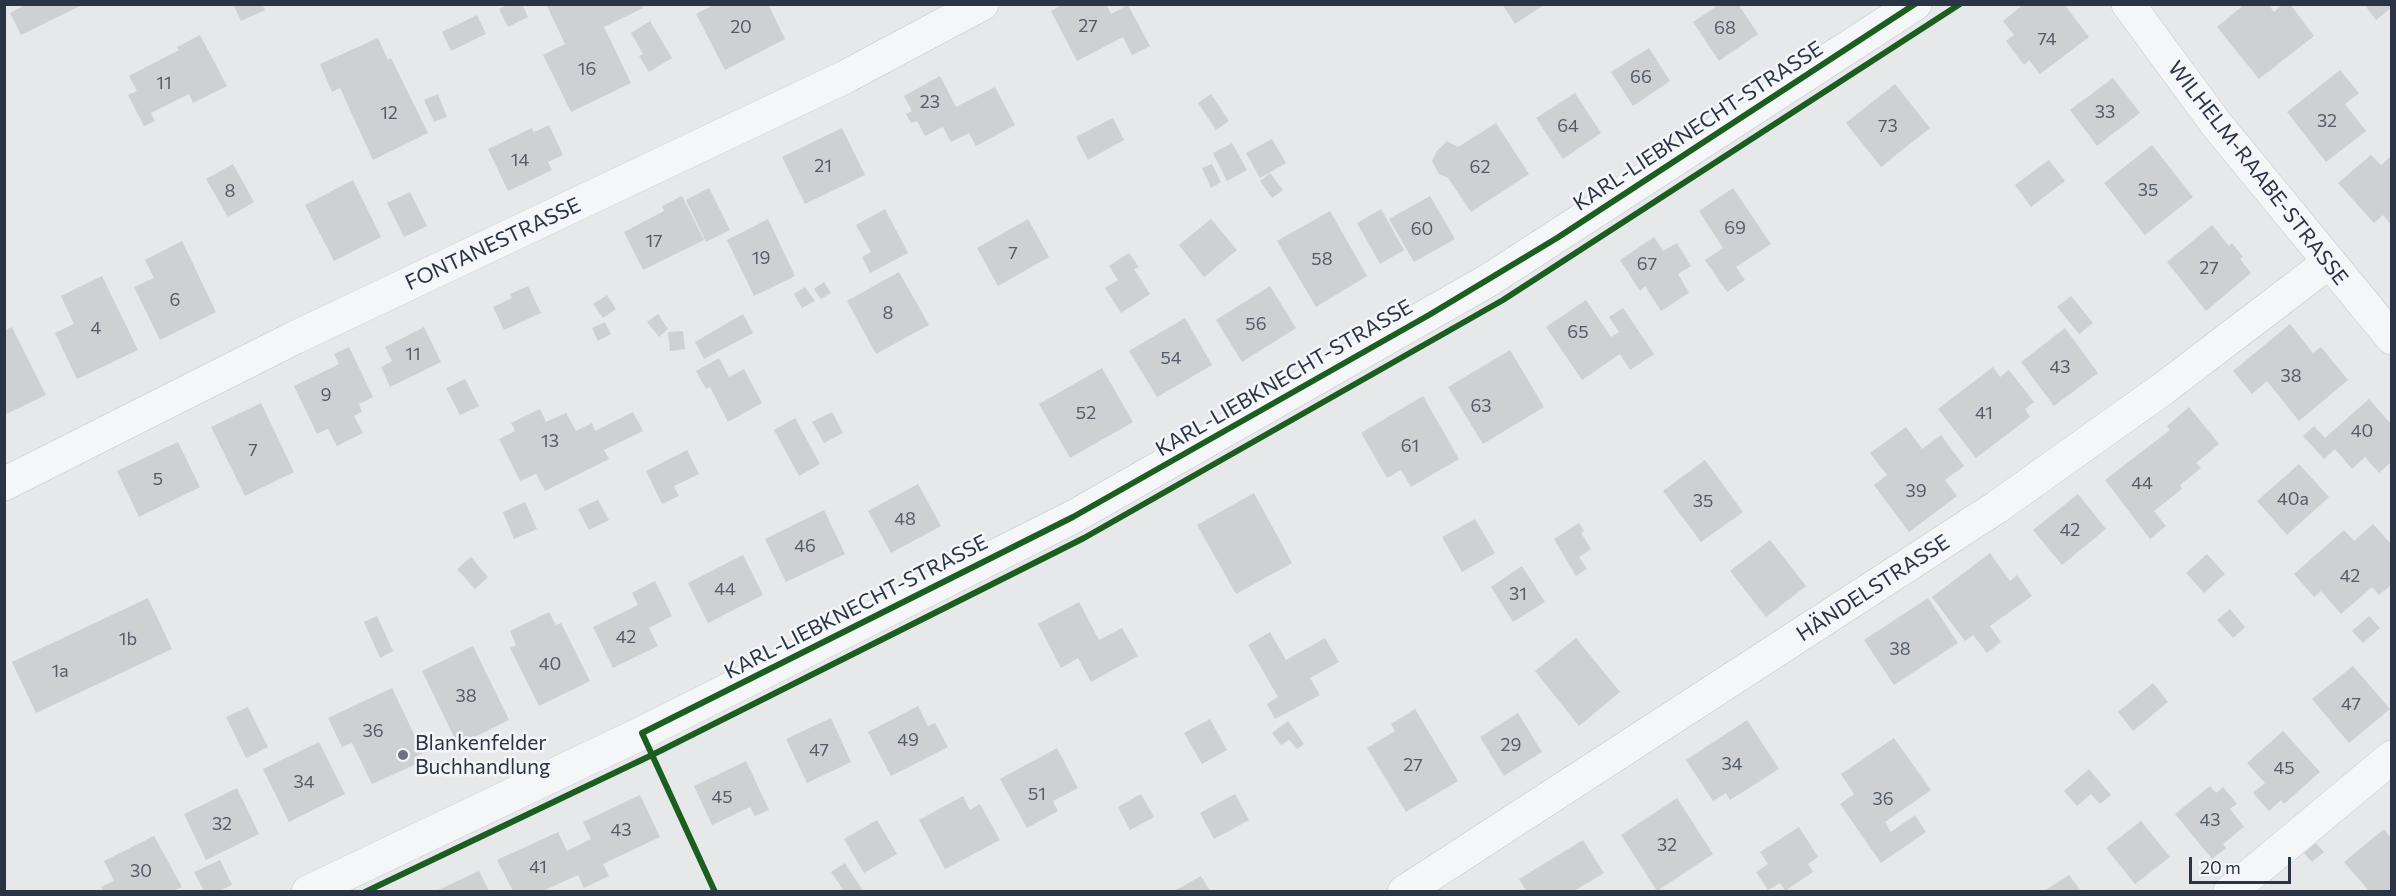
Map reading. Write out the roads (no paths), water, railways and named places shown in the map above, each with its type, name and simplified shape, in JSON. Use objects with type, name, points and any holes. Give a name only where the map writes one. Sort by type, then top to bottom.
[{"type":"street","name":"FONTANESTRASSE","points":[[4,484],[294,338],[845,77],[982,4]]},
{"type":"street","name":"KARL-LIEBKNECHT-STRASSE","points":[[308,891],[651,728],[1073,517],[1489,280],[1915,4]]},
{"type":"street","name":"WILHELM-RAABE-STRASSE","points":[[2128,4],[2217,125],[2391,338]]},
{"type":"street","name":"HÄNDELSTRASSE","points":[[1404,891],[1997,507],[2164,388],[2328,263]]},
{"type":"street","points":[[2230,891],[2391,757]]},
{"type":"place","name":"Blankenfelder Buchhandlung","points":[[403,755]]}]
